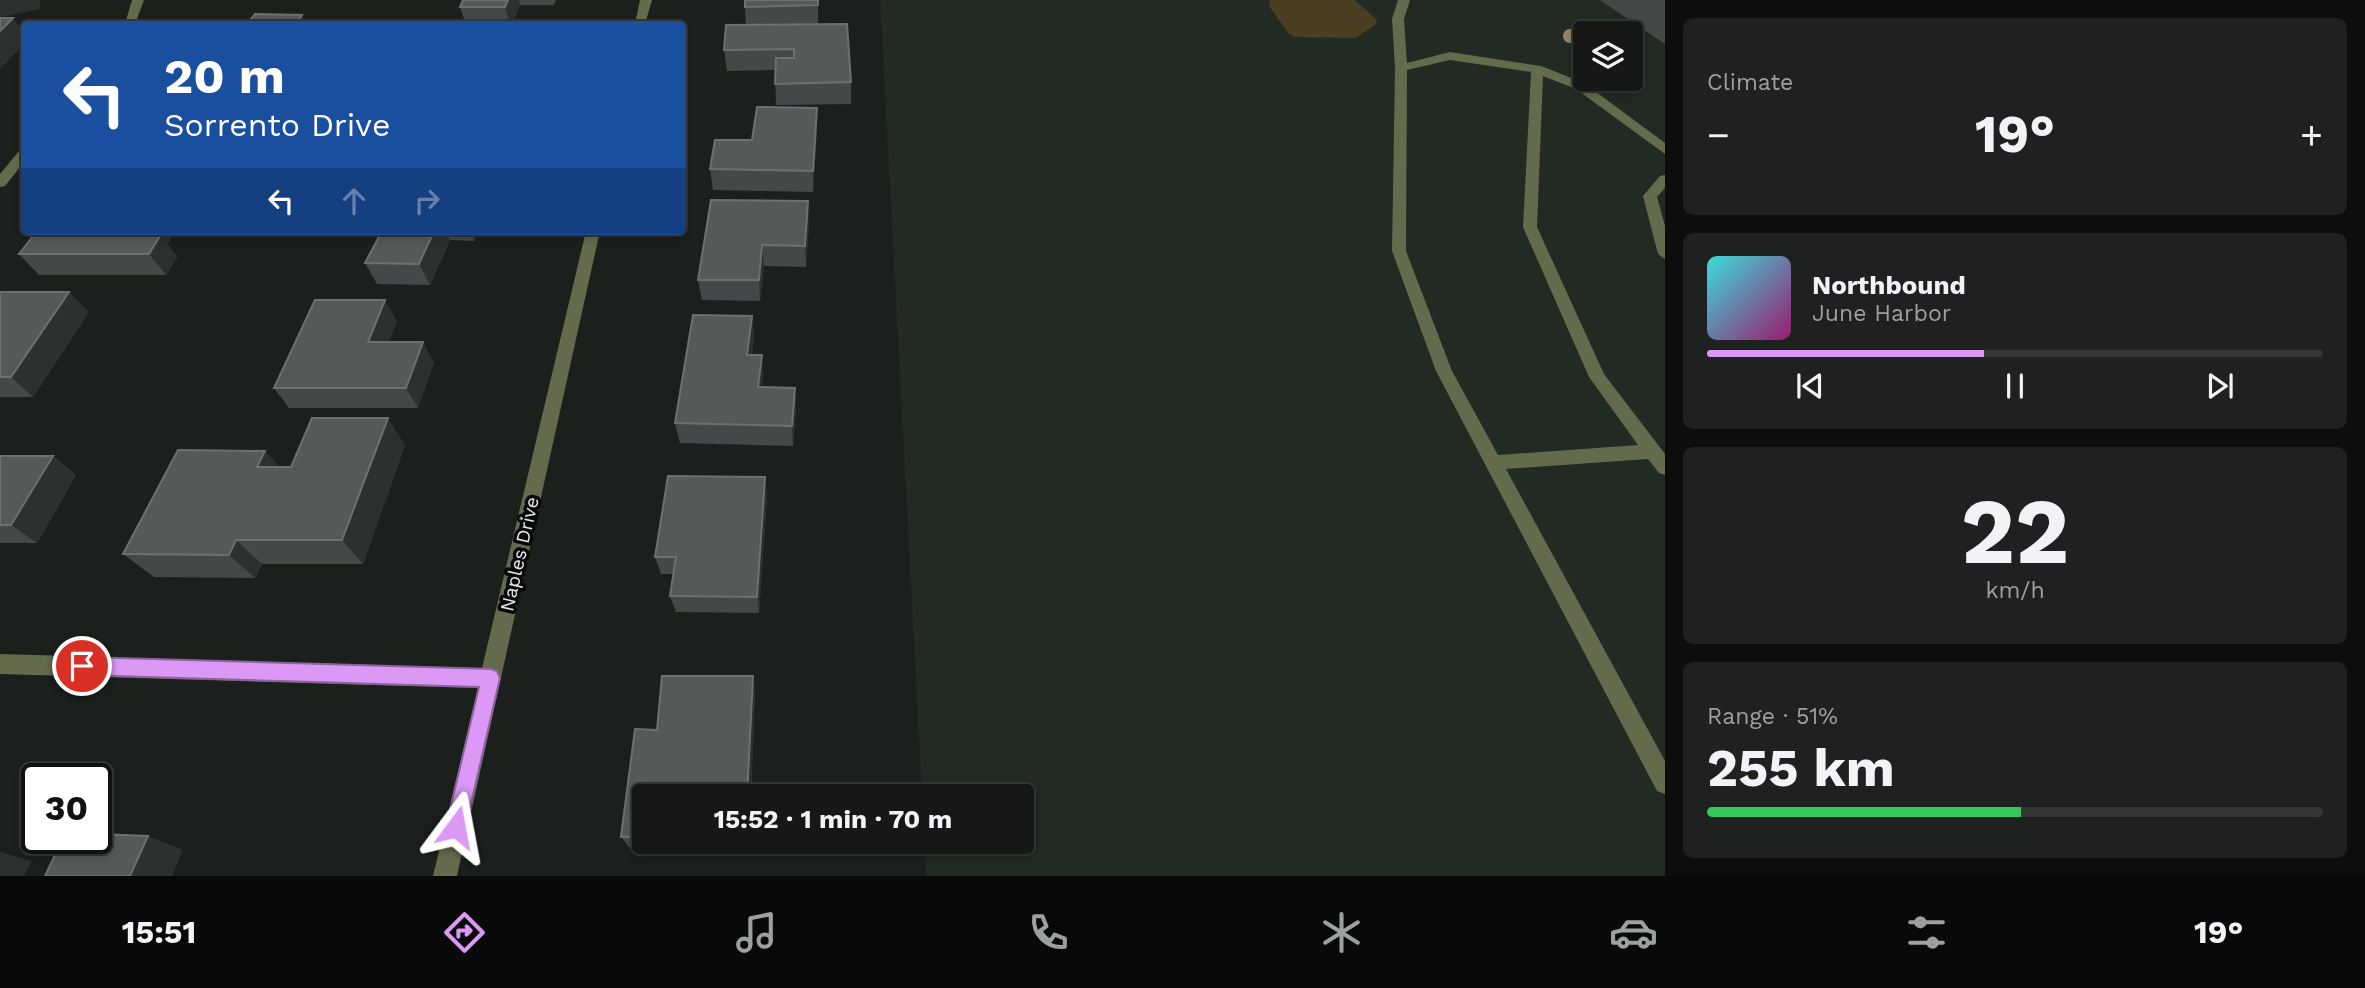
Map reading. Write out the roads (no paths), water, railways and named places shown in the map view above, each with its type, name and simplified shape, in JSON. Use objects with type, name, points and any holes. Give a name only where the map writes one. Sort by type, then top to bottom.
[{"type":"street","points":[[131,21],[138,0]]},
{"type":"street","points":[[641,21],[646,0]]},
{"type":"street","points":[[1404,0],[1398,19],[1401,68],[1399,251],[1444,371],[1665,783]]},
{"type":"street","points":[[1401,68],[1450,56],[1537,68],[1580,86],[1665,150]]},
{"type":"street","points":[[1537,68],[1530,227],[1597,377],[1665,468]]},
{"type":"street","points":[[0,183],[21,158]]},
{"type":"street","points":[[1665,179],[1650,196],[1665,254]]},
{"type":"street","name":"Naples Drive","points":[[445,876],[592,235]]},
{"type":"street","points":[[1494,463],[1652,451]]},
{"type":"street","points":[[0,664],[491,678]]}]
